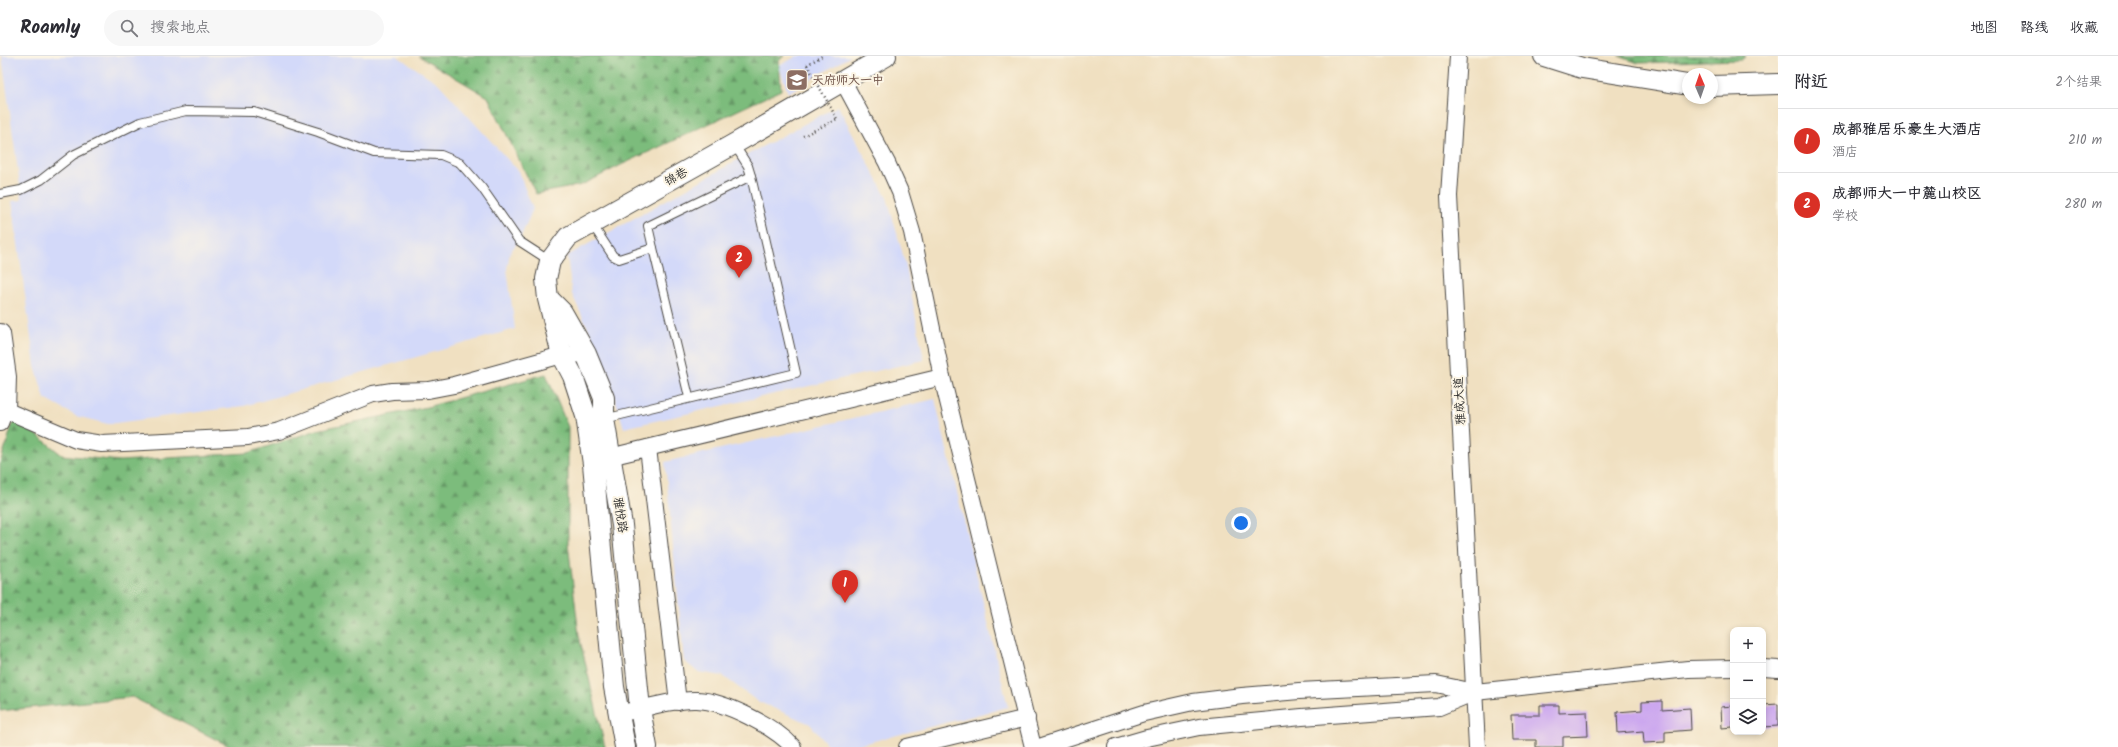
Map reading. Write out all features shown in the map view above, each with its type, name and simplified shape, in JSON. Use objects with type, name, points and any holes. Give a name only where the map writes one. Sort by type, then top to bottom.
[{"type":"street","name":"锦巷","points":[[602,460],[573,376],[562,355],[548,299],[546,279],[550,261],[568,237],[734,144],[886,56]]},
{"type":"street","name":"雅成大道","points":[[1458,56],[1449,196],[1477,747]]},
{"type":"street","points":[[1544,56],[1582,68],[1682,84]]},
{"type":"street","points":[[843,81],[887,163],[900,192],[912,232],[942,377],[1033,747]]},
{"type":"street","points":[[1718,86],[1778,84]]},
{"type":"street","name":"雅悦路","points":[[548,299],[562,312],[586,354],[604,398],[602,460],[622,525],[640,709],[647,747]]},
{"type":"street","points":[[0,334],[6,377],[3,416],[76,440],[102,444],[248,437],[279,432],[373,394],[392,391],[428,390],[454,385],[562,355],[586,354]]},
{"type":"street","points":[[625,747],[614,687],[602,460],[942,377]]},
{"type":"street","points":[[648,448],[678,702]]},
{"type":"street","points":[[1116,747],[1147,738],[1199,727],[1288,718],[1439,707],[1475,692],[1672,670],[1730,668]]},
{"type":"street","points":[[1766,668],[1778,669]]},
{"type":"street","points":[[1039,747],[1144,713],[1193,702],[1299,691],[1436,684],[1475,692]]},
{"type":"street","points":[[618,714],[678,702],[698,700],[742,713],[768,727],[793,747]]},
{"type":"street","points":[[907,747],[1027,718]]},
{"type":"lane","points":[[0,194],[21,190],[41,180],[73,155],[140,122],[186,111],[254,112],[318,132],[374,153],[440,155],[460,163],[482,188],[519,241],[550,261]]},
{"type":"lane","points":[[604,419],[689,397],[796,373],[751,176],[748,166],[734,144]]},
{"type":"lane","points":[[689,397],[648,226],[751,176]]},
{"type":"lane","points":[[592,223],[613,256],[619,259],[653,248]]},
{"type":"path","points":[[803,136],[837,119],[807,65],[822,56]]},
{"type":"shaded area","points":[[2,56],[397,56],[438,83],[518,171],[533,209],[519,241],[510,252],[507,269],[515,329],[244,406],[108,424],[76,416],[45,399],[35,366],[12,201],[22,200]]},
{"type":"shaded area","name":"天府师大一中","points":[[797,56],[851,56],[788,93],[779,66]]},
{"type":"shaded area","points":[[838,106],[887,198],[905,262],[924,360],[624,428],[606,368],[572,294],[567,256],[743,157]]},
{"type":"shaded area","points":[[935,399],[1008,707],[850,747],[829,747],[810,724],[757,701],[723,676],[698,672],[684,661],[665,462]]},
{"type":"green space","points":[[419,56],[784,56],[779,60],[781,90],[621,165],[582,185],[536,194],[488,97]]},
{"type":"green space","points":[[1619,56],[1746,56],[1741,60],[1638,63]]},
{"type":"green space","points":[[546,374],[568,427],[568,543],[579,636],[605,747],[231,747],[132,697],[0,711],[0,463],[15,417],[62,455],[120,461],[248,453],[317,430],[427,407]]},
{"type":"building","points":[[1662,701],[1662,710],[1690,708],[1691,730],[1665,732],[1665,742],[1644,743],[1643,731],[1618,733],[1617,712],[1642,710],[1642,702]]},
{"type":"building","points":[[1778,704],[1778,726],[1766,727],[1766,705]]},
{"type":"building","points":[[1540,705],[1559,705],[1559,713],[1587,712],[1588,736],[1563,737],[1563,747],[1536,747],[1536,740],[1512,740],[1511,715],[1540,715]]},
{"type":"building","points":[[1730,706],[1730,727],[1722,728],[1721,707]]},
{"type":"place","name":"天府师大一中","points":[[797,80]]},
{"type":"place","name":"成都师大一中麓山校区","points":[[739,278]]},
{"type":"place","name":"成都雅居乐豪生大酒店","points":[[845,603]]}]
